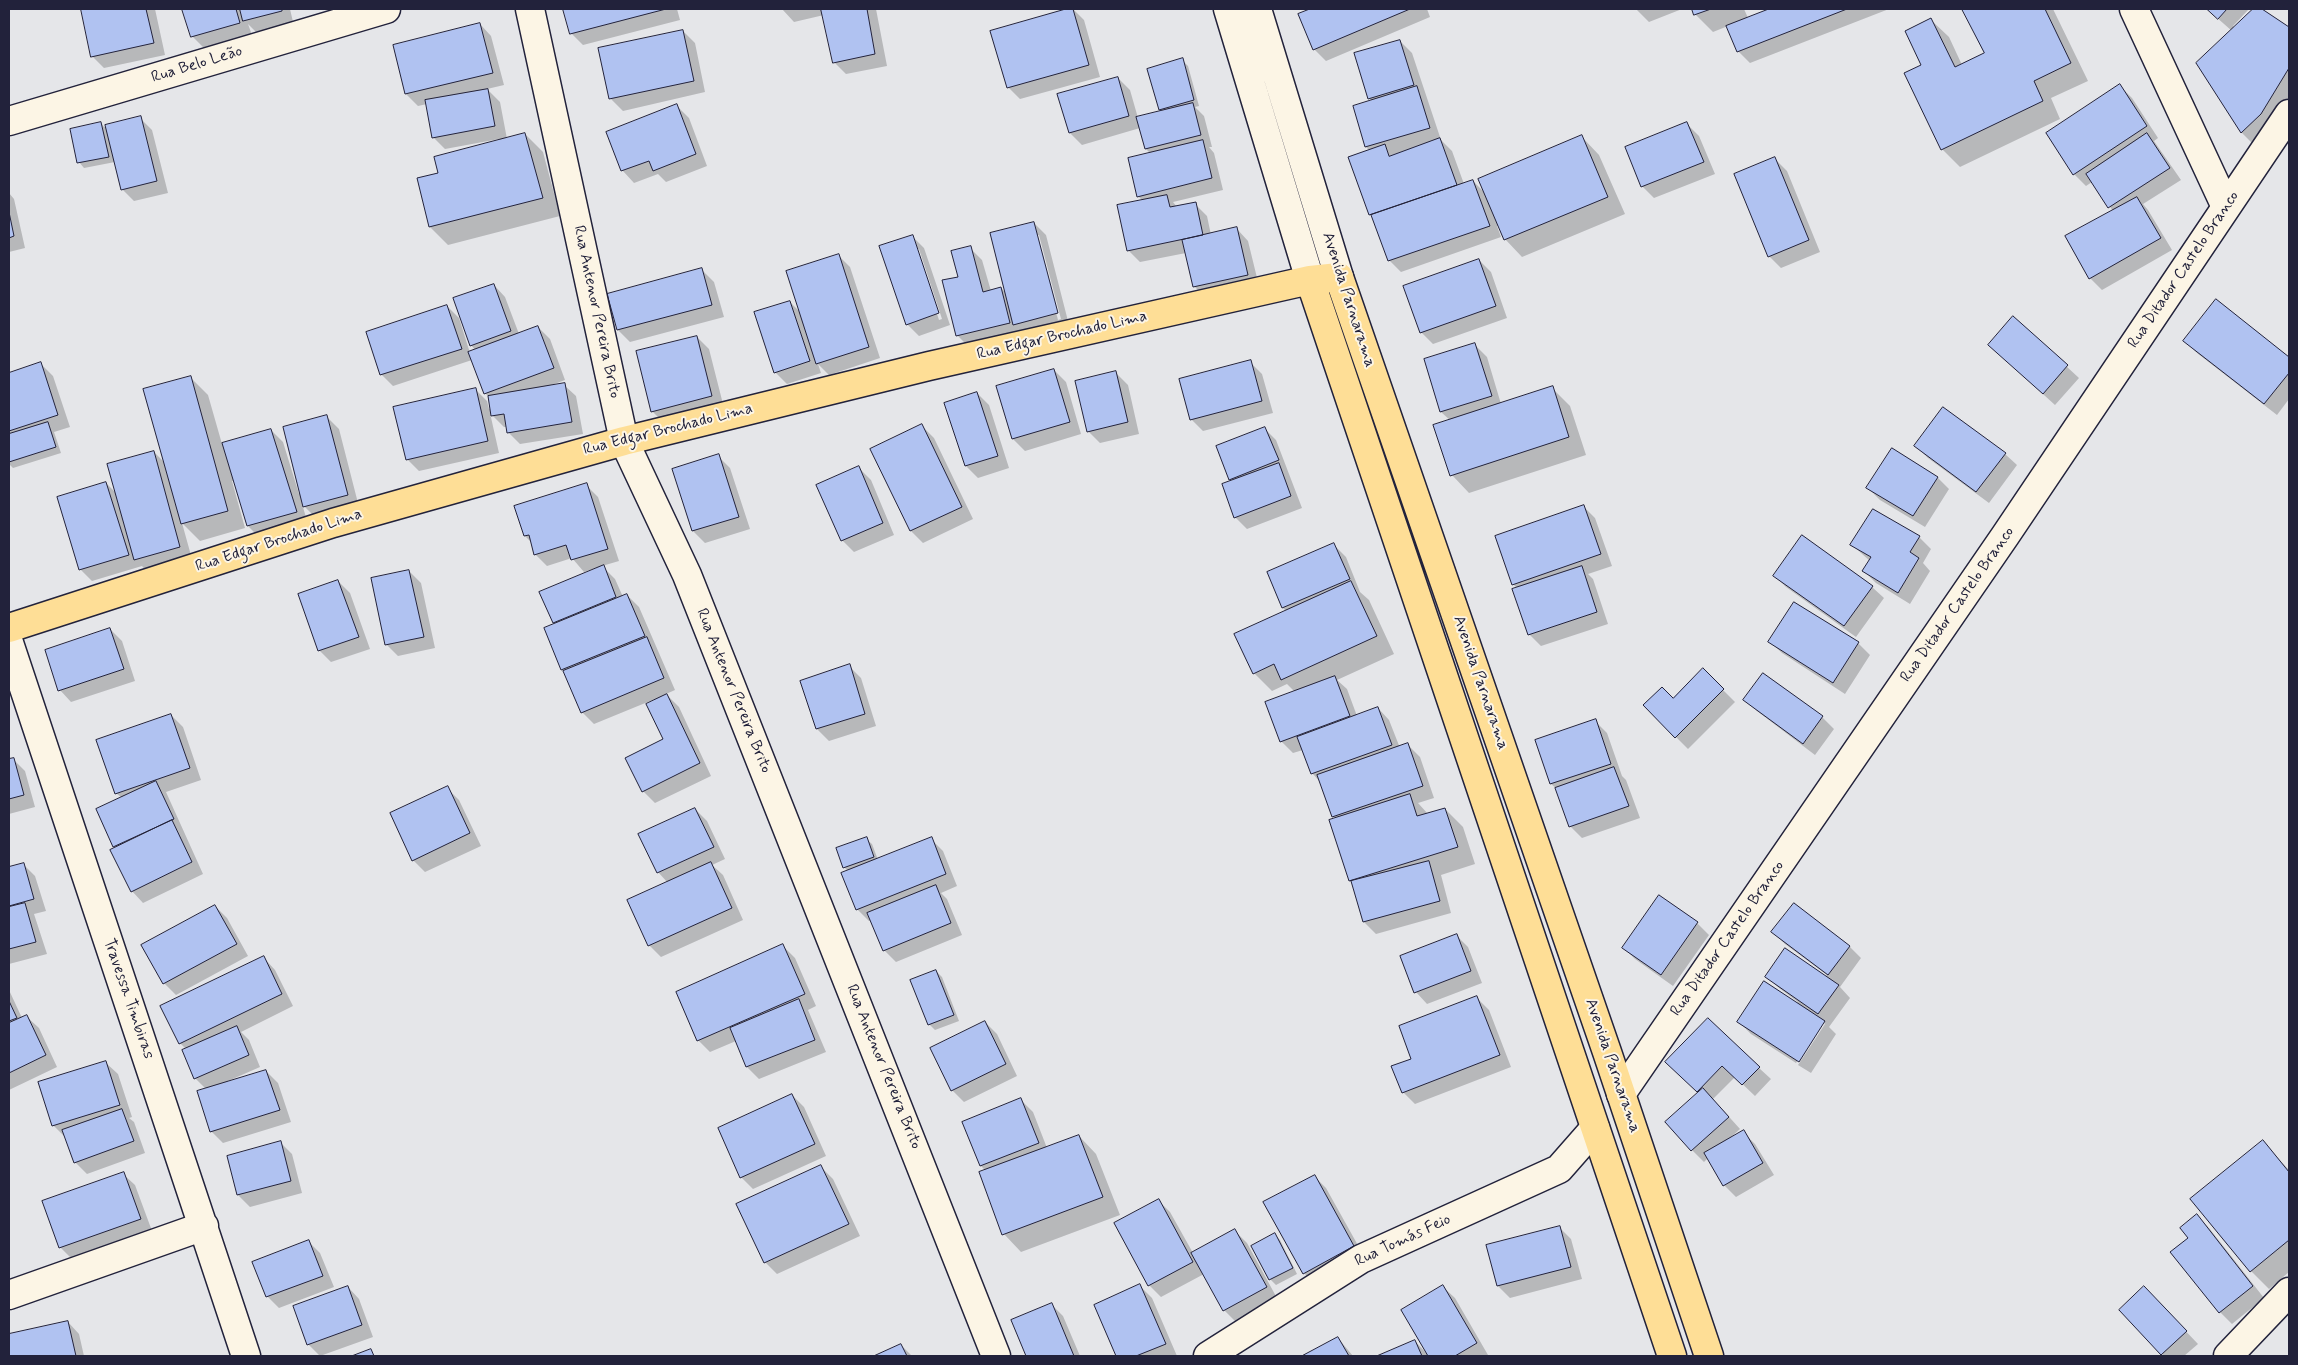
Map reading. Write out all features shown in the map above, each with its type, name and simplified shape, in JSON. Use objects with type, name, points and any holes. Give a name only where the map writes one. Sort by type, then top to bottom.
[{"type":"main road","name":"Rua Edgar Brochado Lima","points":[[9,628],[333,522],[624,441],[928,366],[1310,280],[1339,277]]},
{"type":"main road","name":"Avenida Parnarama","points":[[1339,277],[1607,1052],[1709,1356]]},
{"type":"main road","name":"Avenida Parnarama","points":[[1310,280],[1672,1356]]},
{"type":"main road","points":[[1576,1069],[1607,1052]]},
{"type":"street","name":"Rua Belo Leão","points":[[9,121],[386,9]]},
{"type":"street","name":"Rua Antenor Pereira Brito","points":[[530,9],[624,441],[687,575],[996,1356]]},
{"type":"street","name":"Avenida Parnarama","points":[[1257,9],[1339,277]]},
{"type":"street","points":[[2134,9],[2226,207]]},
{"type":"street","name":"Avenida Parnarama","points":[[1236,11],[1310,280]]},
{"type":"street","name":"Rua Ditador Castelo Branco","points":[[1621,1094],[1994,553],[2289,114]]},
{"type":"street","name":"Travessa Timbiras","points":[[9,643],[246,1356]]},
{"type":"street","name":"Rua Tomás Feio","points":[[1208,1356],[1361,1259],[1559,1169],[1595,1128]]},
{"type":"street","points":[[9,1295],[204,1226]]},
{"type":"street","points":[[2228,1356],[2289,1292]]},
{"type":"building","points":[[81,9],[146,9],[154,43],[91,57]]},
{"type":"building","points":[[182,9],[236,9],[240,23],[191,37]]},
{"type":"building","points":[[240,9],[282,9],[282,11],[243,21]]},
{"type":"building","points":[[563,9],[666,9],[570,34]]},
{"type":"building","points":[[821,9],[867,9],[875,54],[833,63]]},
{"type":"building","points":[[1066,9],[1073,9],[1089,65],[1007,88],[990,31]]},
{"type":"building","points":[[1310,9],[1410,9],[1313,50],[1298,14]]},
{"type":"building","points":[[1692,9],[1711,9],[1694,15]]},
{"type":"building","points":[[1769,9],[1847,9],[1737,52],[1726,26]]},
{"type":"building","points":[[1962,9],[2045,9],[2071,63],[2034,81],[2043,101],[1941,150],[1904,73],[1921,65],[1905,31],[1931,18],[1955,67],[1984,53]]},
{"type":"building","points":[[2207,9],[2227,9],[2218,19]]},
{"type":"building","points":[[2253,9],[2262,9],[2289,27],[2289,68],[2261,114],[2241,133],[2196,63]]},
{"type":"building","points":[[480,23],[493,73],[405,94],[393,45]]},
{"type":"building","points":[[683,30],[694,81],[609,99],[598,48]]},
{"type":"building","points":[[1400,40],[1414,85],[1368,99],[1354,53]]},
{"type":"building","points":[[1183,58],[1194,100],[1159,110],[1147,69]]},
{"type":"building","points":[[1118,77],[1129,116],[1069,133],[1057,94]]},
{"type":"building","points":[[2120,84],[2147,126],[2073,175],[2046,133]]},
{"type":"building","points":[[1417,86],[1430,128],[1365,147],[1353,106]]},
{"type":"building","points":[[488,89],[495,126],[432,138],[425,100]]},
{"type":"building","points":[[1193,103],[1201,135],[1145,149],[1136,117]]},
{"type":"building","points":[[677,104],[696,154],[653,171],[649,161],[621,171],[606,132]]},
{"type":"building","points":[[141,116],[157,181],[121,190],[105,125]]},
{"type":"building","points":[[101,122],[109,157],[77,163],[70,129]]},
{"type":"building","points":[[1687,122],[1704,162],[1641,187],[1625,147]]},
{"type":"building","points":[[525,133],[543,198],[429,227],[417,178],[438,173],[434,157]]},
{"type":"building","points":[[2147,133],[2170,168],[2108,208],[2086,174]]},
{"type":"building","points":[[1582,135],[1608,197],[1504,240],[1478,179]]},
{"type":"building","points":[[1440,138],[1457,185],[1369,215],[1348,157],[1385,144],[1389,156]]},
{"type":"building","points":[[1203,140],[1212,178],[1137,197],[1128,158]]},
{"type":"building","points":[[1775,157],[1809,240],[1768,257],[1734,174]]},
{"type":"building","points":[[1473,180],[1490,226],[1388,261],[1371,215]]},
{"type":"building","points":[[1167,195],[1170,207],[1196,202],[1203,235],[1127,251],[1117,205]]},
{"type":"building","points":[[2137,197],[2161,238],[2089,279],[2065,236]]},
{"type":"building","points":[[9,212],[14,236],[9,238]]},
{"type":"building","points":[[1034,222],[1058,313],[1013,325],[990,233]]},
{"type":"building","points":[[1237,227],[1248,275],[1193,287],[1182,240]]},
{"type":"building","points":[[913,235],[939,313],[906,325],[879,246]]},
{"type":"building","points":[[971,246],[983,292],[1001,287],[1010,323],[956,336],[942,280],[958,277],[951,251]]},
{"type":"building","points":[[839,254],[869,347],[816,364],[786,271]]},
{"type":"building","points":[[1479,259],[1496,306],[1420,333],[1403,286]]},
{"type":"building","points":[[702,268],[712,305],[617,330],[607,294]]},
{"type":"building","points":[[494,284],[511,331],[470,346],[453,298]]},
{"type":"building","points":[[2216,299],[2289,357],[2289,373],[2264,404],[2183,341]]},
{"type":"building","points":[[790,301],[810,361],[774,373],[754,312]]},
{"type":"building","points":[[447,305],[462,349],[380,375],[366,332]]},
{"type":"building","points":[[2013,316],[2068,365],[2043,394],[1988,345]]},
{"type":"building","points":[[538,326],[554,368],[484,394],[468,352]]},
{"type":"building","points":[[697,336],[712,396],[651,412],[636,351]]},
{"type":"building","points":[[1475,343],[1492,396],[1440,412],[1424,359]]},
{"type":"building","points":[[1251,360],[1262,401],[1190,420],[1179,379]]},
{"type":"building","points":[[41,362],[58,415],[9,431],[9,373]]},
{"type":"building","points":[[1054,369],[1070,422],[1012,439],[996,386]]},
{"type":"building","points":[[1116,371],[1128,422],[1087,432],[1075,381]]},
{"type":"building","points":[[191,376],[228,511],[181,524],[143,389]]},
{"type":"building","points":[[565,383],[572,422],[507,433],[504,414],[491,416],[488,396]]},
{"type":"building","points":[[1553,386],[1569,437],[1450,476],[1433,425]]},
{"type":"building","points":[[476,388],[488,441],[406,460],[393,407]]},
{"type":"building","points":[[977,392],[998,456],[965,466],[944,403]]},
{"type":"building","points":[[1943,407],[2006,453],[1976,492],[1914,446]]},
{"type":"building","points":[[327,415],[348,495],[303,507],[283,427]]},
{"type":"building","points":[[48,422],[56,447],[9,462],[9,434]]},
{"type":"building","points":[[922,424],[962,507],[910,531],[870,449]]},
{"type":"building","points":[[1265,427],[1279,460],[1229,480],[1216,446]]},
{"type":"building","points":[[271,429],[297,512],[247,526],[222,443]]},
{"type":"building","points":[[1892,448],[1938,477],[1913,516],[1866,488]]},
{"type":"building","points":[[154,451],[180,547],[134,560],[107,464]]},
{"type":"building","points":[[719,454],[739,517],[692,531],[672,469]]},
{"type":"building","points":[[1279,463],[1291,496],[1234,518],[1222,484]]},
{"type":"building","points":[[859,466],[883,523],[841,541],[816,485]]},
{"type":"building","points":[[106,482],[129,555],[79,570],[57,497]]},
{"type":"building","points":[[587,483],[608,549],[571,560],[566,545],[534,555],[529,535],[524,536],[514,506]]},
{"type":"building","points":[[1584,505],[1601,554],[1512,585],[1495,536]]},
{"type":"building","points":[[1873,509],[1920,536],[1910,552],[1919,558],[1898,593],[1862,571],[1871,557],[1850,545]]},
{"type":"building","points":[[1802,535],[1873,586],[1844,626],[1773,576]]},
{"type":"building","points":[[1334,543],[1350,579],[1282,608],[1267,572]]},
{"type":"building","points":[[604,565],[616,597],[553,623],[539,592]]},
{"type":"building","points":[[1582,566],[1597,612],[1528,635],[1512,589]]},
{"type":"building","points":[[409,570],[424,637],[385,645],[371,578]]},
{"type":"building","points":[[338,580],[359,637],[318,651],[298,594]]},
{"type":"building","points":[[1351,581],[1377,636],[1281,680],[1274,664],[1253,674],[1234,634]]},
{"type":"building","points":[[627,594],[645,636],[561,670],[544,628]]},
{"type":"building","points":[[1794,602],[1859,642],[1833,683],[1768,642]]},
{"type":"building","points":[[110,628],[124,669],[58,691],[45,650]]},
{"type":"building","points":[[647,637],[664,678],[581,713],[563,671]]},
{"type":"building","points":[[850,664],[865,714],[816,729],[800,681]]},
{"type":"building","points":[[1703,668],[1724,689],[1675,738],[1643,705],[1662,687],[1673,698]]},
{"type":"building","points":[[1763,673],[1823,716],[1803,744],[1743,700]]},
{"type":"building","points":[[1335,676],[1350,716],[1280,742],[1265,702]]},
{"type":"building","points":[[667,694],[700,763],[642,792],[625,758],[663,739],[646,704]]},
{"type":"building","points":[[1378,707],[1392,745],[1311,774],[1297,737]]},
{"type":"building","points":[[171,714],[190,768],[115,794],[96,740]]},
{"type":"building","points":[[1596,719],[1611,764],[1550,784],[1535,740]]},
{"type":"building","points":[[1408,743],[1423,786],[1332,817],[1317,775]]},
{"type":"building","points":[[14,758],[24,795],[9,799],[9,759]]},
{"type":"building","points":[[1614,767],[1629,806],[1569,827],[1555,788]]},
{"type":"building","points":[[156,781],[174,819],[113,847],[96,809]]},
{"type":"building","points":[[448,786],[470,833],[412,861],[390,813]]},
{"type":"building","points":[[1410,794],[1417,816],[1445,808],[1458,847],[1349,881],[1329,820]]},
{"type":"building","points":[[695,808],[714,847],[657,873],[638,834]]},
{"type":"building","points":[[172,820],[192,862],[131,892],[110,850]]},
{"type":"building","points":[[867,837],[874,857],[843,868],[836,848]]},
{"type":"building","points":[[932,837],[946,874],[856,910],[841,873]]},
{"type":"building","points":[[1429,861],[1440,901],[1363,922],[1351,881]]},
{"type":"building","points":[[711,862],[732,908],[648,946],[627,900]]},
{"type":"building","points":[[24,863],[34,899],[9,906],[9,867]]},
{"type":"building","points":[[936,885],[951,923],[883,951],[867,913]]},
{"type":"building","points":[[1659,895],[1698,922],[1661,975],[1622,948]]},
{"type":"building","points":[[25,903],[36,942],[9,949],[9,907]]},
{"type":"building","points":[[1794,903],[1850,946],[1828,975],[1771,932]]},
{"type":"building","points":[[215,905],[237,944],[163,984],[141,945]]},
{"type":"building","points":[[1457,934],[1471,971],[1414,993],[1400,956]]},
{"type":"building","points":[[783,944],[805,994],[697,1041],[676,992]]},
{"type":"building","points":[[1785,948],[1839,985],[1818,1014],[1765,977]]},
{"type":"building","points":[[264,956],[282,994],[179,1044],[160,1006]]},
{"type":"building","points":[[936,970],[954,1015],[928,1025],[910,980]]},
{"type":"building","points":[[1764,981],[1825,1021],[1799,1062],[1737,1022]]},
{"type":"building","points":[[1477,996],[1500,1055],[1402,1093],[1391,1066],[1411,1059],[1399,1026]]},
{"type":"building","points":[[799,999],[815,1040],[746,1067],[730,1028]]},
{"type":"building","points":[[9,1001],[17,1018],[9,1021]]},
{"type":"building","points":[[27,1015],[46,1055],[9,1073],[9,1023]]},
{"type":"building","points":[[1708,1018],[1760,1067],[1742,1085],[1722,1066],[1697,1092],[1665,1062]]},
{"type":"building","points":[[985,1021],[1006,1064],[951,1091],[930,1048]]},
{"type":"building","points":[[237,1026],[249,1055],[194,1079],[182,1050]]},
{"type":"building","points":[[106,1061],[120,1105],[52,1126],[38,1082]]},
{"type":"building","points":[[266,1070],[280,1110],[210,1132],[197,1091]]},
{"type":"building","points":[[1703,1088],[1729,1117],[1691,1151],[1665,1122]]},
{"type":"building","points":[[792,1094],[815,1144],[740,1178],[718,1128]]},
{"type":"building","points":[[1021,1098],[1039,1143],[980,1166],[962,1122]]},
{"type":"building","points":[[122,1109],[134,1141],[74,1163],[62,1130]]},
{"type":"building","points":[[1744,1130],[1763,1163],[1723,1186],[1704,1153]]},
{"type":"building","points":[[1079,1135],[1103,1197],[1002,1235],[979,1172]]},
{"type":"building","points":[[2263,1140],[2289,1172],[2289,1240],[2250,1272],[2190,1199]]},
{"type":"building","points":[[281,1141],[291,1181],[237,1195],[227,1156]]},
{"type":"building","points":[[821,1165],[849,1224],[764,1263],[736,1204]]},
{"type":"building","points":[[124,1172],[141,1219],[59,1248],[42,1201]]},
{"type":"building","points":[[1315,1175],[1354,1246],[1303,1274],[1263,1202]]},
{"type":"building","points":[[1159,1199],[1193,1262],[1148,1286],[1114,1223]]},
{"type":"building","points":[[2197,1214],[2253,1286],[2219,1313],[2170,1252],[2188,1238],[2180,1228]]},
{"type":"building","points":[[1560,1226],[1571,1267],[1497,1286],[1486,1245]]},
{"type":"building","points":[[1235,1229],[1267,1287],[1223,1311],[1191,1253]]},
{"type":"building","points":[[1275,1233],[1293,1268],[1269,1280],[1251,1246]]},
{"type":"building","points":[[309,1240],[323,1276],[266,1297],[252,1262]]},
{"type":"building","points":[[1140,1284],[1166,1344],[1136,1356],[1116,1356],[1094,1305]]},
{"type":"building","points":[[1443,1285],[1477,1343],[1455,1356],[1428,1356],[1401,1310]]},
{"type":"building","points":[[348,1286],[362,1325],[307,1345],[293,1306]]},
{"type":"building","points":[[2144,1286],[2187,1331],[2161,1355],[2119,1310]]},
{"type":"building","points":[[1052,1303],[1074,1356],[1026,1356],[1011,1320]]},
{"type":"building","points":[[68,1321],[76,1356],[9,1356],[9,1334]]},
{"type":"building","points":[[1338,1337],[1349,1356],[1302,1356]]},
{"type":"building","points":[[1415,1340],[1422,1356],[1377,1356]]},
{"type":"building","points":[[901,1344],[907,1356],[874,1356]]},
{"type":"building","points":[[371,1349],[374,1356],[352,1356]]}]
